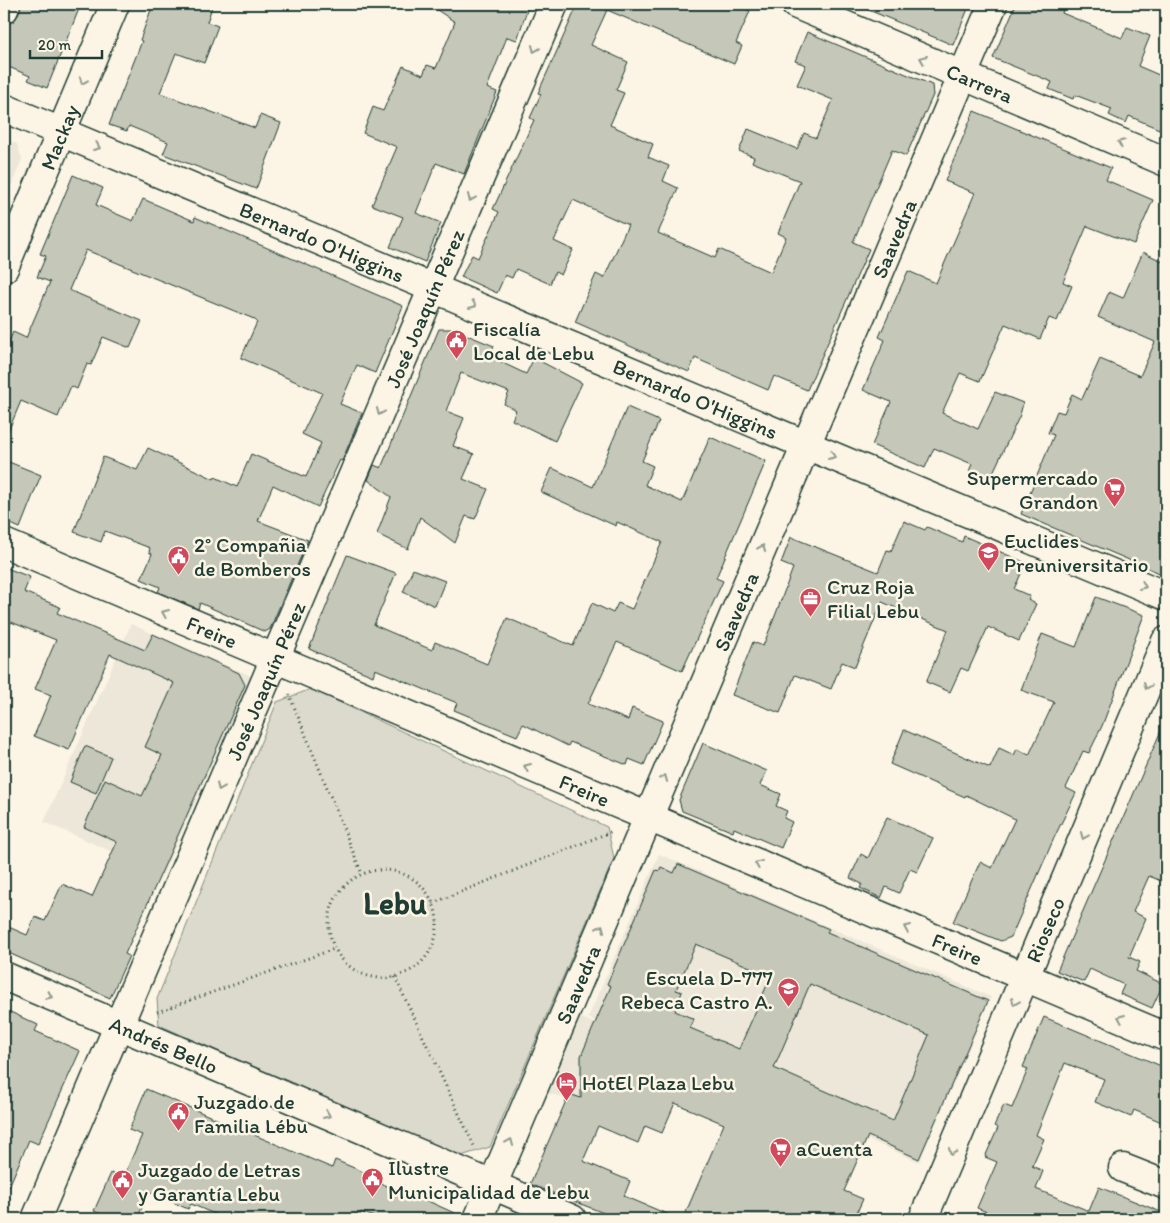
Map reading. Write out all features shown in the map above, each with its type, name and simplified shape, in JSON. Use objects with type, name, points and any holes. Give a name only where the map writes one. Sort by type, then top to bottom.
[{"type":"street","points":[[4,9],[6,4]]},
{"type":"street","name":"Mackay","points":[[4,268],[115,4]]},
{"type":"street","name":"José Joaquín Pérez","points":[[36,1219],[554,4]]},
{"type":"street","name":"Carrera","points":[[795,4],[1166,162]]},
{"type":"street","name":"Saavedra","points":[[478,1219],[993,4]]},
{"type":"street","name":"Bernardo O'Higgins","points":[[4,108],[1166,596]]},
{"type":"street","name":"Freire","points":[[4,543],[274,660],[1166,1037]]},
{"type":"street","name":"Rioseco","points":[[924,1219],[1166,641]]},
{"type":"street","name":"Andrés Bello","points":[[4,976],[572,1219]]},
{"type":"street","points":[[1123,1168],[1166,1185]]},
{"type":"path","points":[[274,660],[362,874]]},
{"type":"path","points":[[433,904],[648,818]]},
{"type":"path","points":[[379,870],[396,872],[411,878],[424,889],[433,904],[437,918],[436,934],[431,949],[416,967],[395,977],[377,978],[360,974],[345,964],[334,949],[328,920],[332,906],[339,892],[349,882],[362,874],[379,870]]},
{"type":"path","points":[[156,1012],[334,949]]},
{"type":"path","points":[[395,977],[475,1149]]},
{"type":"shaded area","points":[[4,139],[17,144],[22,159],[4,204]]},
{"type":"shaded area","points":[[131,624],[251,676],[163,874],[44,822]]},
{"type":"shaded area","points":[[311,689],[607,827],[614,858],[490,1147],[458,1157],[159,1025],[157,999],[277,702]]},
{"type":"shaded area","name":"Escuela D-777 Rebeca Castro A.","points":[[659,854],[991,997],[919,1162],[588,1018]]},
{"type":"shaded area","points":[[568,1011],[679,1065],[655,1122],[535,1090]]},
{"type":"building","points":[[21,4],[81,4],[47,88],[28,80],[30,76],[4,65],[4,32],[7,24],[14,21],[18,15]]},
{"type":"building","points":[[153,4],[213,4],[207,22],[218,26],[204,63],[176,53],[160,93],[255,128],[260,115],[281,123],[256,189],[163,154],[168,142],[129,126],[127,131],[109,125],[142,41],[140,40]]},
{"type":"building","points":[[428,4],[529,4],[517,40],[507,37],[487,88],[497,92],[464,174],[436,163],[416,213],[441,223],[425,262],[390,247],[403,217],[372,205],[397,147],[363,133],[373,107],[383,111],[403,66],[423,75],[427,65],[436,68],[455,22]]},
{"type":"building","points":[[578,4],[732,4],[750,11],[736,43],[742,46],[734,64],[607,10],[591,45],[628,62],[616,90],[624,93],[610,125],[653,144],[648,157],[669,166],[663,181],[678,188],[658,233],[715,258],[719,249],[771,272],[786,237],[778,233],[800,181],[752,162],[754,157],[739,151],[748,129],[797,149],[804,133],[816,138],[833,100],[797,85],[806,65],[795,61],[807,32],[932,85],[933,95],[906,156],[892,150],[853,242],[869,249],[807,390],[774,376],[768,390],[695,358],[689,372],[575,322],[596,274],[604,278],[628,225],[573,200],[554,241],[573,250],[561,275],[555,272],[550,284],[516,269],[512,278],[505,275],[497,293],[461,277],[472,255],[478,258],[499,212],[493,209],[534,120],[530,118],[541,94],[538,93]]},
{"type":"building","points":[[854,4],[970,4],[953,45]]},
{"type":"building","points":[[1016,4],[1065,4],[1062,13],[1122,38],[1127,27],[1150,36],[1138,66],[1166,78],[1166,112],[1159,129],[1129,116],[1126,123],[1109,115],[1112,109],[1075,95],[1073,99],[1049,89],[1052,82],[993,58]]},
{"type":"building","points":[[974,111],[1111,168],[1106,180],[1153,200],[1134,244],[1087,226],[1063,282],[1072,286],[1057,321],[1049,318],[1040,339],[1005,324],[980,381],[960,373],[942,413],[978,429],[995,392],[1023,403],[1020,415],[989,481],[969,471],[972,464],[934,448],[925,468],[872,445],[891,402],[863,390],[885,340],[879,337],[908,271],[936,283],[975,193],[945,181]]},
{"type":"building","points":[[73,175],[103,188],[96,205],[133,221],[143,199],[194,221],[195,217],[403,306],[375,373],[357,365],[340,404],[362,413],[342,461],[340,460],[318,507],[273,485],[258,521],[308,540],[270,629],[265,632],[200,603],[198,609],[158,592],[160,587],[141,579],[152,554],[149,552],[150,548],[105,531],[101,542],[74,532],[103,457],[137,470],[148,448],[214,479],[215,477],[237,487],[251,454],[306,477],[321,443],[302,434],[322,393],[241,358],[257,322],[254,319],[86,250],[69,290],[142,321],[130,348],[103,337],[91,365],[87,364],[77,389],[71,386],[58,417],[21,401],[4,441],[4,354],[13,332],[26,338],[50,282],[37,277],[46,256],[40,254]]},
{"type":"building","points":[[1143,252],[1166,263],[1166,562],[1162,574],[1021,514],[1054,435],[1048,433],[1057,411],[1064,413],[1072,394],[1082,399],[1100,359],[1140,376],[1155,342],[1098,317],[1109,292],[1123,298]]},
{"type":"building","points":[[439,329],[452,329],[494,346],[490,357],[526,374],[534,358],[582,383],[555,441],[512,420],[516,410],[504,404],[509,392],[461,373],[446,411],[464,418],[453,446],[474,454],[463,479],[488,489],[475,519],[466,516],[455,543],[420,517],[408,549],[377,534],[391,497],[368,480],[374,465],[381,468]]},
{"type":"building","points":[[627,407],[659,421],[642,461],[653,466],[645,485],[682,502],[710,437],[766,461],[716,578],[723,581],[682,671],[617,642],[588,704],[628,720],[632,708],[663,721],[644,765],[629,759],[627,765],[570,742],[568,746],[523,724],[517,736],[454,710],[457,703],[375,669],[373,676],[309,649],[347,555],[396,573],[374,625],[432,650],[435,642],[487,664],[507,618],[573,646],[592,603],[613,613],[618,603],[632,609],[662,542],[617,522],[616,526],[541,492],[552,468],[593,487]]},
{"type":"building","points":[[4,460],[41,475],[20,528],[4,521]]},
{"type":"building","points":[[904,521],[925,530],[927,527],[962,542],[964,536],[1026,563],[1014,589],[1030,596],[1028,600],[1036,604],[1019,641],[988,627],[968,671],[961,668],[950,692],[926,682],[948,630],[882,602],[855,667],[842,662],[831,689],[795,675],[780,713],[732,695],[753,642],[763,646],[793,568],[781,563],[791,537],[878,572],[887,550],[891,551]]},
{"type":"building","points":[[4,567],[30,577],[24,592],[60,607],[57,613],[145,650],[153,634],[239,673],[245,685],[125,954],[129,956],[110,998],[4,951],[4,925],[27,935],[35,917],[45,921],[62,884],[92,897],[117,842],[84,827],[105,779],[142,796],[162,755],[145,747],[174,683],[110,654],[69,750],[34,736],[51,695],[35,689],[56,640],[11,622],[4,639]]},
{"type":"building","points":[[413,569],[445,581],[435,606],[403,592]]},
{"type":"building","points":[[1096,597],[1144,615],[1102,726],[1089,753],[1083,751],[1066,788],[1076,793],[1054,838],[1011,937],[1001,941],[953,922],[980,862],[992,868],[1015,819],[966,795],[965,797],[890,764],[904,730],[990,768],[999,748],[1014,755],[1017,749],[1029,755],[1054,702],[1021,690],[1042,634],[1076,647]]},
{"type":"building","points":[[1166,719],[1166,883],[1149,876],[1133,912],[1146,918],[1129,957],[1140,962],[1136,971],[1163,984],[1152,1008],[1120,994],[1124,985],[1090,969],[1084,982],[1057,971]]},
{"type":"building","points":[[703,743],[767,771],[760,785],[781,794],[776,806],[787,811],[784,818],[792,822],[781,848],[734,828],[733,832],[682,811],[679,800]]},
{"type":"building","points":[[85,746],[111,757],[96,793],[70,782]]},
{"type":"building","points":[[887,817],[933,838],[917,872],[910,869],[899,893],[886,887],[881,898],[860,888],[862,884],[850,878],[861,854],[868,858]]},
{"type":"building","points":[[678,864],[829,929],[827,932],[988,1001],[919,1159],[868,1136],[844,1191],[863,1199],[854,1219],[683,1219],[724,1124],[675,1103],[662,1133],[645,1126],[638,1143],[598,1126],[583,1161],[630,1181],[624,1196],[679,1219],[619,1219],[530,1184],[569,1094],[581,1098],[581,1056],[611,986],[607,984],[656,870],[659,871],[661,867],[674,873]],"holes":[[[696,944],[771,976],[739,1049],[690,1028],[694,1019],[675,1011],[682,992],[676,990]],[[810,984],[929,1035],[893,1121],[774,1068]]]},
{"type":"building","points":[[4,1009],[38,1025],[35,1031],[80,1051],[38,1144],[29,1140],[4,1198]]},
{"type":"building","points":[[1044,1017],[1166,1068],[1166,1124],[1134,1110],[1131,1117],[1095,1102],[1104,1079],[1065,1063],[1036,1135],[1044,1139],[1032,1166],[1043,1171],[1036,1189],[1089,1211],[1099,1187],[1166,1214],[1166,1219],[1004,1219],[977,1208],[997,1162],[985,1157],[998,1128],[994,1126],[1004,1105],[1012,1108],[1028,1069],[1023,1067]]},
{"type":"building","points":[[146,1089],[332,1168],[335,1160],[366,1173],[365,1177],[416,1198],[417,1196],[463,1217],[463,1219],[379,1219],[361,1212],[358,1219],[226,1219],[191,1204],[188,1209],[149,1192],[137,1219],[112,1219],[94,1211],[111,1173],[123,1178],[142,1135],[129,1130]]},
{"type":"place","name":"Fiscalía Local de Lebu","points":[[457,359]]},
{"type":"place","name":"Supermercado Grandon","points":[[1114,508]]},
{"type":"place","name":"Euclides Preuniversitario","points":[[988,571]]},
{"type":"place","name":"2° Compañia de Bomberos","points":[[178,575]]},
{"type":"place","name":"Cruz Roja Filial Lebu","points":[[811,617]]},
{"type":"place","name":"Escuela D-777 Rebeca Castro A.","points":[[789,1008]]},
{"type":"place","name":"HotEl Plaza Lebu","points":[[566,1101]]},
{"type":"place","name":"Juzgado de Familia Lébu","points":[[178,1132]]},
{"type":"place","name":"aCuenta","points":[[780,1167]]},
{"type":"place","name":"Ilustre Municipalidad de Lebu","points":[[372,1198]]},
{"type":"place","name":"Juzgado de Letras y Garantía Lebu","points":[[122,1200]]},
{"type":"district","name":"Lebu","points":[[395,903]]}]
